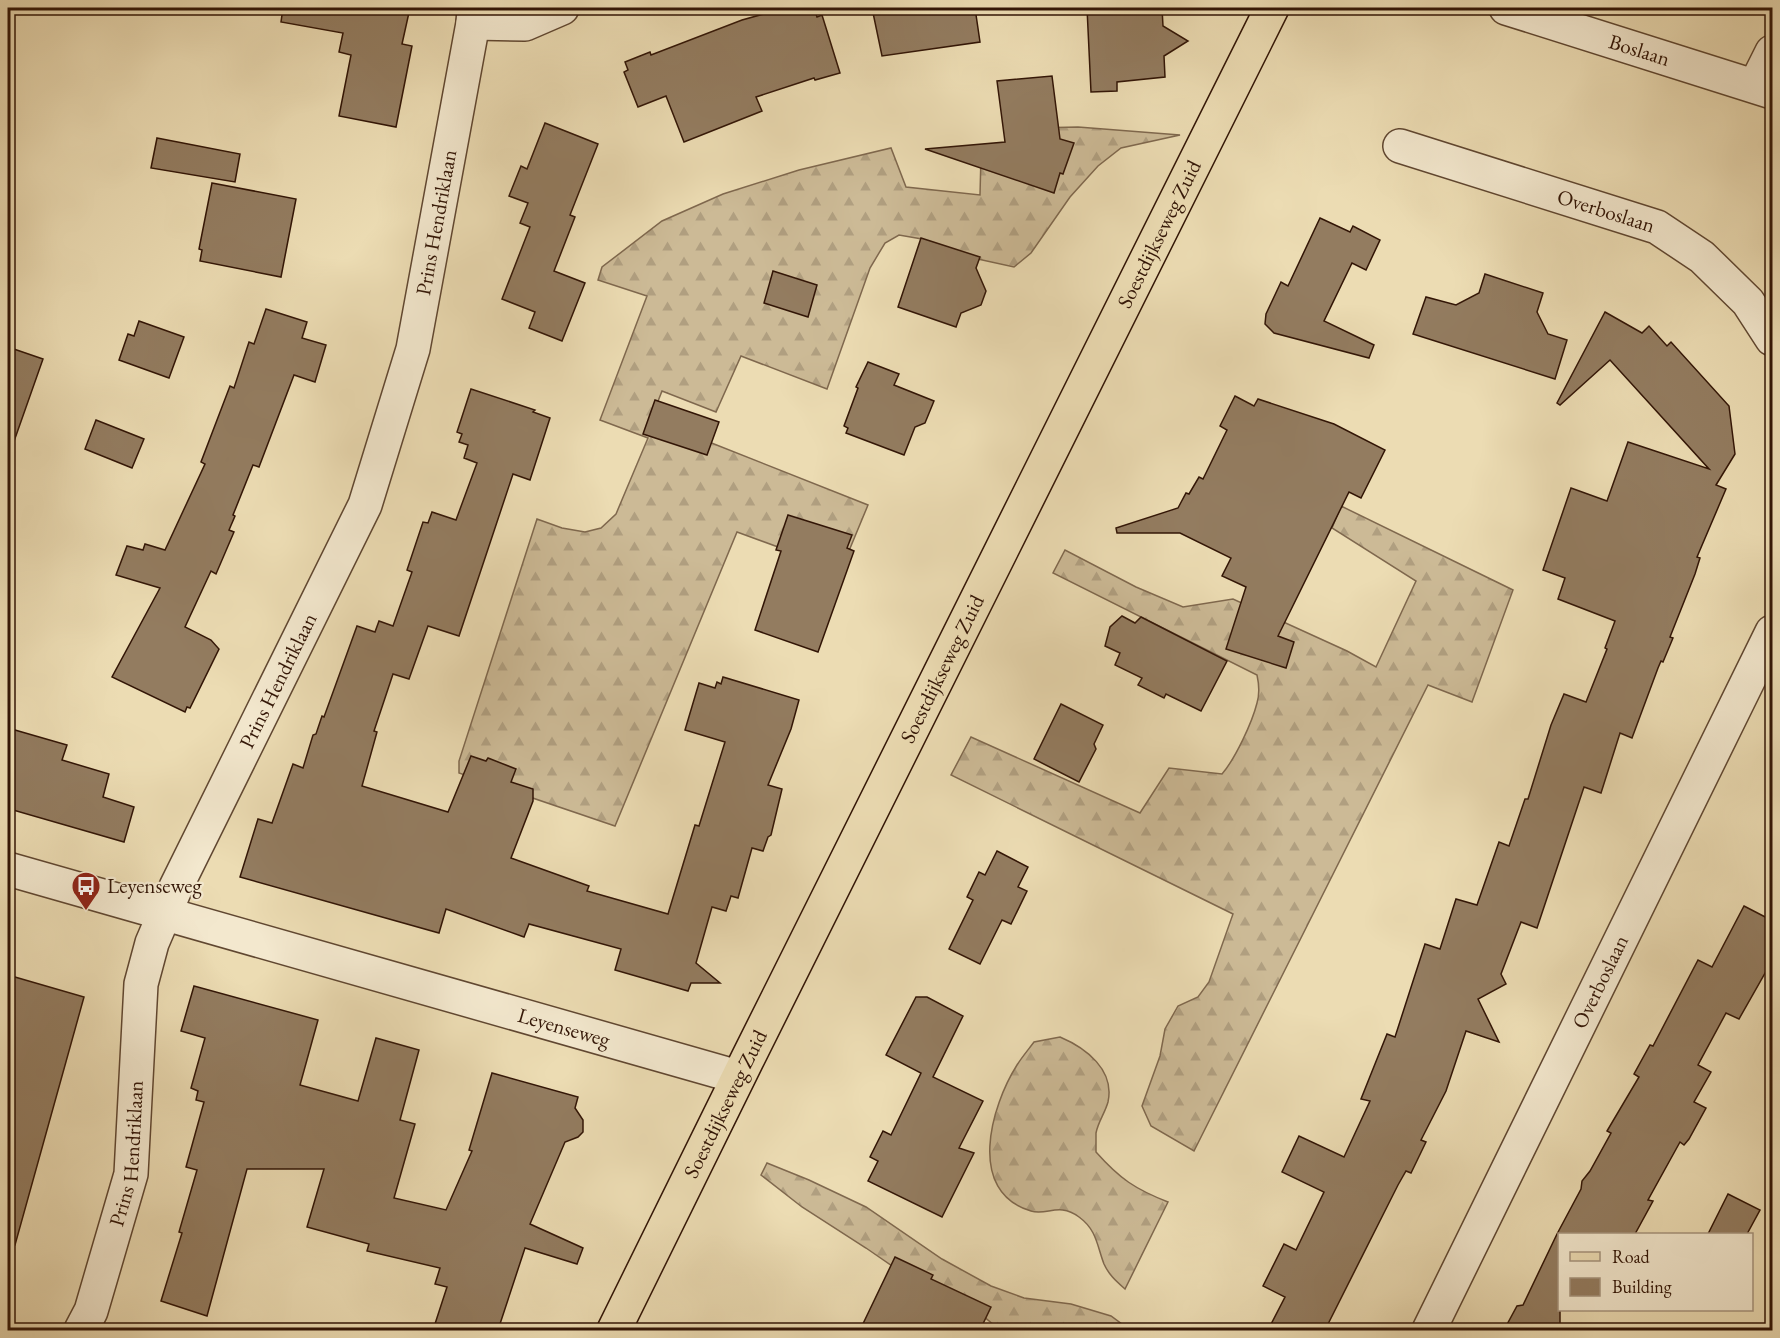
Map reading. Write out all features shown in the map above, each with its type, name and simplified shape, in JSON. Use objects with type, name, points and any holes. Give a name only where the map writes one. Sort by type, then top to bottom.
[{"type":"main road","name":"Soestdijkseweg Zuid","points":[[614,1330],[1272,8]]},
{"type":"street","points":[[474,15],[525,24],[562,8]]},
{"type":"street","name":"Boslaan","points":[[1506,8],[1764,89]]},
{"type":"street","name":"Prins Hendriklaan","points":[[81,1330],[91,1311],[130,1174],[141,984],[152,943],[365,505],[413,349],[474,15]]},
{"type":"street","points":[[1764,89],[1773,52]]},
{"type":"street","name":"Overboslaan","points":[[1400,146],[1657,227],[1702,258],[1748,302],[1773,339]]},
{"type":"street","name":"Overboslaan","points":[[1429,1330],[1773,633]]},
{"type":"street","name":"Leyenseweg","points":[[8,870],[738,1077]]},
{"type":"green space","points":[[1078,127],[1180,135],[1121,148],[1098,166],[1070,197],[1031,253],[1014,267],[955,254],[922,239],[899,235],[885,243],[870,268],[827,389],[741,356],[716,412],[662,391],[653,414],[704,440],[868,505],[841,570],[737,532],[615,826],[459,773],[459,761],[537,519],[562,528],[585,532],[601,528],[616,514],[648,438],[600,420],[647,296],[598,280],[602,267],[662,221],[723,194],[799,170],[891,148],[906,187],[980,195],[981,156],[1034,128]]},
{"type":"green space","points":[[1341,506],[1513,590],[1472,702],[1428,685],[1194,1151],[1151,1126],[1142,1106],[1160,1056],[1165,1029],[1178,1006],[1198,997],[1209,982],[1233,914],[951,775],[971,737],[1140,813],[1169,768],[1222,774],[1237,750],[1255,711],[1259,692],[1257,675],[1053,573],[1065,550],[1136,587],[1183,607],[1233,599],[1347,651],[1376,667],[1416,581],[1332,528]]},
{"type":"green space","points":[[1060,1037],[1088,1054],[1103,1070],[1107,1080],[1108,1102],[1096,1133],[1096,1152],[1129,1182],[1168,1202],[1125,1289],[1106,1268],[1096,1239],[1085,1222],[1065,1210],[1031,1211],[1011,1201],[998,1186],[991,1167],[990,1146],[993,1124],[1007,1082],[1034,1042]]},
{"type":"green space","points":[[767,1163],[866,1207],[942,1259],[991,1286],[1024,1298],[1071,1304],[1111,1316],[1130,1330],[1000,1330],[983,1316],[956,1310],[802,1207],[761,1175]]},
{"type":"building","points":[[283,8],[410,8],[402,44],[412,46],[396,127],[339,116],[351,55],[339,52],[343,33],[281,22]]},
{"type":"building","points":[[785,8],[814,8],[817,17],[822,15],[840,73],[815,80],[814,78],[756,97],[762,111],[684,142],[666,96],[638,107],[624,72],[628,70],[625,62],[650,52],[651,55],[742,20]]},
{"type":"building","points":[[872,8],[975,8],[980,42],[882,56]]},
{"type":"building","points":[[1087,8],[1162,8],[1163,26],[1188,41],[1164,56],[1165,77],[1117,82],[1117,91],[1091,92]]},
{"type":"building","points":[[1052,76],[1060,139],[1074,143],[1063,174],[1060,173],[1054,193],[925,149],[1005,142],[997,81]]},
{"type":"building","points":[[545,123],[598,144],[570,215],[575,217],[554,271],[585,283],[562,341],[529,328],[535,312],[502,299],[530,227],[520,223],[528,203],[509,196],[521,166],[527,169]]},
{"type":"building","points":[[157,138],[240,154],[235,182],[151,168]]},
{"type":"building","points":[[212,183],[296,199],[281,277],[200,261],[202,250],[199,249]]},
{"type":"building","points":[[1320,218],[1350,232],[1353,226],[1380,240],[1366,270],[1352,263],[1324,321],[1374,345],[1369,358],[1274,333],[1265,324],[1266,314],[1281,282],[1288,286]]},
{"type":"building","points":[[921,238],[980,257],[976,268],[986,291],[981,305],[961,313],[956,327],[898,307]]},
{"type":"building","points":[[773,271],[817,285],[808,317],[764,303]]},
{"type":"building","points":[[1485,274],[1543,293],[1537,312],[1548,334],[1567,340],[1555,379],[1413,334],[1426,297],[1456,305],[1479,293]]},
{"type":"building","points":[[266,309],[307,322],[302,338],[326,345],[315,382],[294,375],[259,467],[253,465],[233,515],[235,516],[229,530],[234,532],[216,574],[211,571],[185,627],[211,640],[219,649],[190,708],[187,707],[185,712],[112,677],[160,588],[116,575],[127,546],[143,550],[145,544],[165,550],[205,464],[201,462],[230,386],[234,388],[249,342],[254,344]]},
{"type":"building","points":[[1605,312],[1642,333],[1649,326],[1667,346],[1671,342],[1729,406],[1735,454],[1716,485],[1726,489],[1697,557],[1700,558],[1695,574],[1670,637],[1673,638],[1658,668],[1632,738],[1620,733],[1601,793],[1584,787],[1537,928],[1521,922],[1501,974],[1506,984],[1478,999],[1499,1042],[1466,1031],[1446,1091],[1421,1140],[1426,1142],[1411,1173],[1406,1171],[1398,1185],[1325,1330],[1268,1330],[1285,1297],[1263,1286],[1284,1244],[1296,1250],[1324,1192],[1282,1172],[1299,1136],[1344,1157],[1370,1101],[1361,1099],[1387,1034],[1395,1037],[1425,944],[1440,949],[1456,899],[1477,905],[1499,842],[1509,846],[1525,799],[1528,799],[1551,725],[1564,694],[1586,702],[1607,649],[1605,648],[1615,621],[1558,599],[1565,578],[1543,570],[1571,488],[1607,501],[1628,442],[1709,469],[1610,360],[1560,405],[1557,403]]},
{"type":"building","points":[[139,321],[184,337],[169,378],[119,360],[128,334],[134,336]]},
{"type":"building","points":[[8,347],[43,359],[12,447],[8,447]]},
{"type":"building","points":[[868,362],[899,374],[894,385],[934,401],[925,423],[915,427],[904,455],[846,433],[848,428],[844,426],[858,388],[856,387]]},
{"type":"building","points":[[471,389],[535,410],[533,412],[550,418],[530,480],[513,474],[459,636],[428,626],[409,679],[393,674],[374,731],[377,732],[362,786],[448,812],[471,756],[486,761],[488,758],[516,769],[511,782],[533,789],[533,801],[511,858],[589,886],[587,891],[668,914],[695,825],[699,826],[725,742],[685,730],[699,683],[715,688],[717,682],[721,684],[723,677],[799,700],[791,729],[768,785],[782,789],[771,835],[763,851],[752,848],[738,898],[731,896],[726,911],[712,907],[696,963],[720,983],[691,983],[688,991],[615,970],[621,949],[529,924],[524,937],[446,909],[439,933],[240,877],[258,819],[272,823],[293,764],[303,768],[313,735],[316,734],[322,716],[324,717],[357,626],[375,632],[379,621],[393,626],[412,572],[407,570],[423,522],[428,523],[432,512],[456,520],[477,463],[464,458],[468,445],[459,442],[462,434],[457,432]]},
{"type":"building","points":[[1235,396],[1254,406],[1258,399],[1334,424],[1385,450],[1361,498],[1349,492],[1278,636],[1294,642],[1286,668],[1226,649],[1246,587],[1222,576],[1231,558],[1180,533],[1117,533],[1116,528],[1178,508],[1199,477],[1203,479],[1227,430],[1220,426]]},
{"type":"building","points":[[655,400],[719,422],[707,455],[643,434]]},
{"type":"building","points":[[96,420],[144,439],[132,468],[85,449]]},
{"type":"building","points":[[788,515],[852,535],[847,548],[854,551],[818,652],[755,630],[781,551],[776,550]]},
{"type":"building","points":[[1122,616],[1135,623],[1141,617],[1227,661],[1201,711],[1166,694],[1164,698],[1138,685],[1142,678],[1115,665],[1120,653],[1105,646],[1110,627]]},
{"type":"building","points":[[1061,704],[1103,725],[1094,744],[1096,749],[1079,782],[1034,759]]},
{"type":"building","points":[[8,728],[67,745],[62,760],[109,774],[103,797],[134,807],[124,842],[13,810],[14,804],[8,802]]},
{"type":"building","points":[[997,851],[1028,867],[1018,887],[1027,891],[1011,924],[1002,920],[980,964],[949,949],[973,900],[967,897],[979,872],[985,875]]},
{"type":"building","points":[[1744,906],[1773,921],[1773,959],[1739,1019],[1726,1013],[1698,1065],[1711,1072],[1694,1102],[1706,1108],[1689,1139],[1684,1145],[1680,1142],[1648,1200],[1653,1201],[1636,1233],[1558,1233],[1560,1330],[1504,1330],[1517,1306],[1523,1305],[1557,1234],[1581,1189],[1582,1181],[1611,1133],[1607,1131],[1639,1077],[1634,1074],[1650,1045],[1653,1046],[1698,960],[1712,967]]},
{"type":"building","points":[[8,975],[84,997],[15,1245],[8,1244]]},
{"type":"building","points":[[194,986],[318,1020],[300,1085],[358,1101],[376,1038],[419,1050],[400,1120],[415,1124],[394,1198],[446,1210],[472,1151],[469,1150],[492,1073],[578,1097],[575,1108],[583,1120],[583,1132],[578,1137],[565,1142],[530,1224],[583,1248],[577,1264],[525,1248],[498,1330],[433,1330],[447,1287],[435,1284],[440,1268],[367,1251],[369,1244],[307,1227],[324,1169],[247,1169],[207,1316],[161,1301],[182,1233],[179,1232],[197,1170],[186,1167],[204,1102],[196,1100],[198,1091],[191,1088],[205,1038],[181,1031]]},
{"type":"building","points":[[916,997],[927,997],[963,1016],[933,1077],[983,1101],[959,1148],[974,1153],[942,1217],[868,1181],[878,1161],[870,1157],[883,1131],[891,1135],[921,1073],[886,1055]]},
{"type":"building","points":[[1728,1194],[1760,1210],[1748,1233],[1708,1233]]},
{"type":"building","points":[[895,1257],[933,1275],[931,1279],[991,1307],[980,1330],[860,1330]]},
{"type":"place","name":"Leyenseweg","points":[[86,912]]}]
